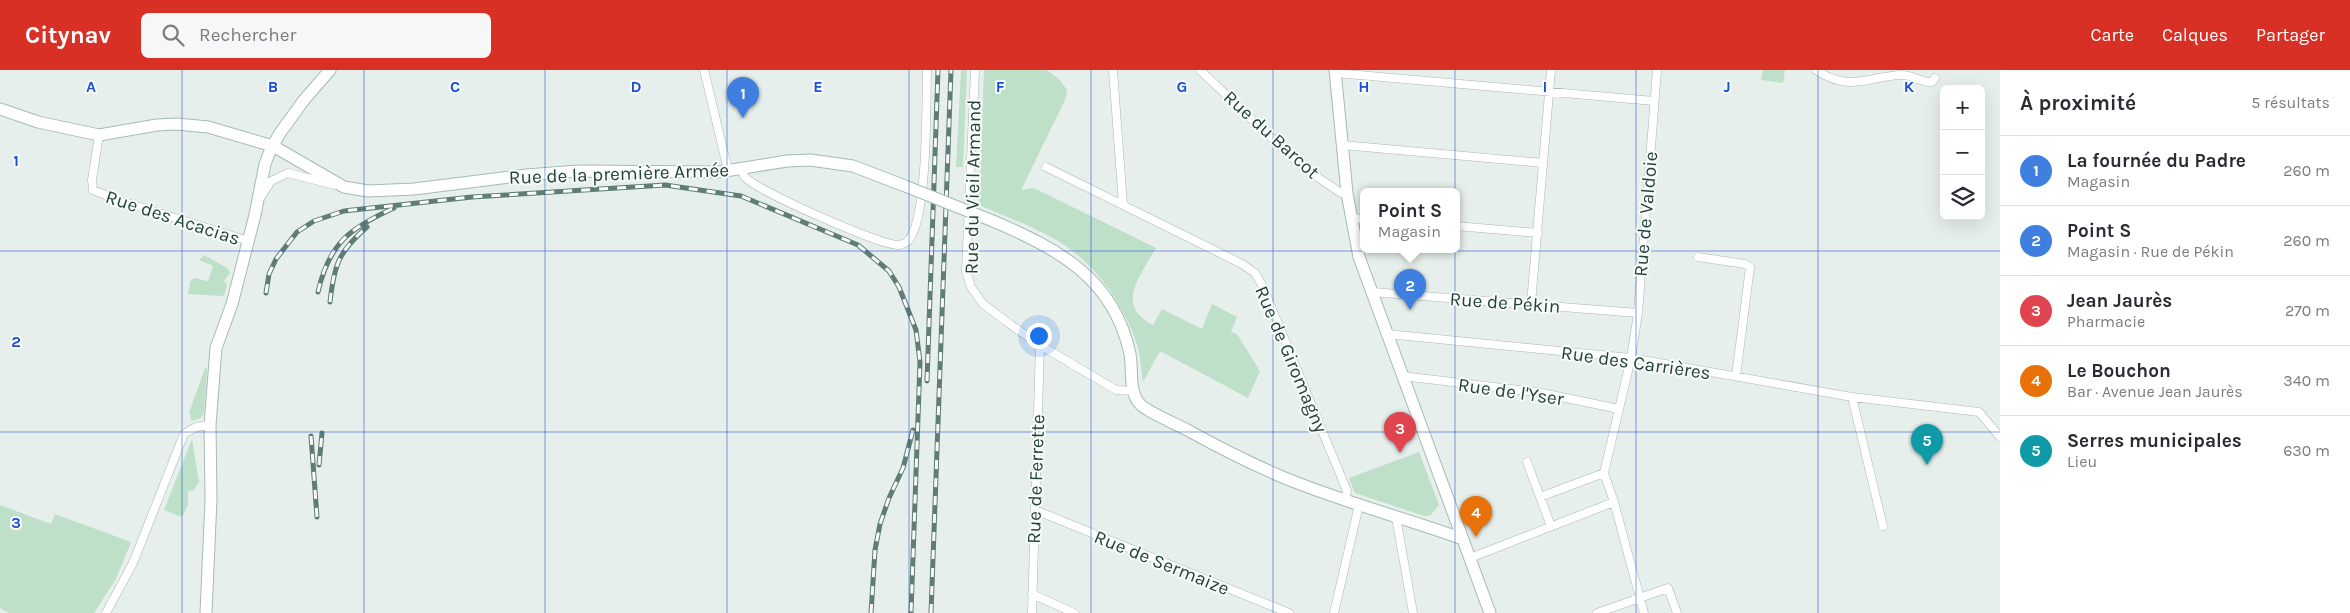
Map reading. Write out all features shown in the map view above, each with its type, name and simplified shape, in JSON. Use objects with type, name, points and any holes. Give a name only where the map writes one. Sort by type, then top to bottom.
[{"type":"main road","points":[[206,613],[211,491],[210,425],[216,348],[232,304],[249,241],[266,164],[273,146],[304,100],[330,70]]},
{"type":"main road","points":[[1336,72],[1347,193],[1359,257],[1490,613]]},
{"type":"main road","points":[[0,109],[51,126],[99,135]]},
{"type":"main road","name":"Rue de la première Armée","points":[[99,135],[156,124],[208,127],[273,146],[344,187],[386,192],[517,176],[579,171],[719,172],[787,161],[825,161],[853,166],[992,221],[1032,238],[1063,255],[1094,280],[1111,304],[1121,324],[1130,355],[1134,392]]},
{"type":"main road","points":[[1134,392],[1141,405],[1208,441],[1281,476],[1359,505],[1463,539]]},
{"type":"street","points":[[704,70],[728,170]]},
{"type":"street","points":[[741,168],[744,177],[762,190],[861,234],[898,245],[906,243],[917,224],[922,200],[927,70]]},
{"type":"street","name":"Rue du Vieil Armand","points":[[975,70],[966,271],[971,287],[983,304],[1040,345],[1116,390],[1134,392]]},
{"type":"street","points":[[1113,70],[1123,205]]},
{"type":"street","name":"Rue du Barcot","points":[[1200,70],[1301,166],[1341,193],[1347,193]]},
{"type":"street","points":[[1531,304],[1551,70]]},
{"type":"street","name":"Rue de Valdoie","points":[[1604,473],[1632,358],[1638,313],[1657,70]]},
{"type":"street","points":[[1816,70],[1840,81],[1871,81],[1898,73],[1926,82],[1932,82],[1935,78]]},
{"type":"street","points":[[1336,72],[1654,101]]},
{"type":"street","name":"Rue des Acacias","points":[[99,135],[92,180],[93,190],[130,204],[249,241]]},
{"type":"street","points":[[1342,144],[1543,163]]},
{"type":"street","points":[[1046,167],[1123,205]]},
{"type":"street","points":[[258,200],[271,181],[288,173],[344,187]]},
{"type":"street","name":"Rue de Giromagny","points":[[1123,205],[1242,264],[1255,273],[1263,287],[1347,491],[1345,500]]},
{"type":"street","points":[[1351,218],[1360,219]]},
{"type":"street","points":[[1460,226],[1538,233]]},
{"type":"street","points":[[1698,258],[1745,264],[1750,268],[1736,376]]},
{"type":"street","name":"Rue de Pékin","points":[[1372,292],[1638,313]]},
{"type":"street","name":"Rue des Carrières","points":[[1387,334],[1632,358],[1852,397],[1979,412],[2000,436]]},
{"type":"street","name":"Rue de Ferrette","points":[[1032,613],[1040,345]]},
{"type":"street","name":"Rue de l'Yser","points":[[1402,376],[1537,392],[1619,409]]},
{"type":"street","points":[[1852,397],[1883,526]]},
{"type":"street","points":[[106,613],[125,580],[184,434],[196,427],[210,425]]},
{"type":"street","points":[[1527,462],[1551,526]]},
{"type":"street","points":[[1540,497],[1604,473],[1614,502],[1644,613]]},
{"type":"street","points":[[1470,558],[1614,502]]},
{"type":"street","points":[[1334,613],[1359,505]]},
{"type":"street","name":"Rue de Sermaize","points":[[1035,510],[1289,613]]},
{"type":"street","points":[[1396,516],[1413,613]]},
{"type":"street","points":[[1597,613],[1668,588],[1677,613]]},
{"type":"street","points":[[1032,594],[1074,613]]},
{"type":"green space","points":[[961,70],[967,70],[963,167],[956,167]]},
{"type":"green space","points":[[984,70],[1047,70],[1060,80],[1067,90],[1065,100],[1021,190],[1034,188],[1156,248],[1138,279],[1133,299],[1135,308],[1141,317],[1153,325],[1162,309],[1202,329],[1212,304],[1237,317],[1231,332],[1237,334],[1260,371],[1248,398],[1160,351],[1143,382],[1139,352],[1125,315],[1106,285],[1094,271],[1068,247],[1053,238],[979,205]]},
{"type":"green space","points":[[1763,70],[1785,70],[1783,83],[1761,80]]},
{"type":"green space","points":[[204,255],[227,268],[230,273],[224,281],[227,285],[224,296],[188,294],[190,282],[194,278],[208,281],[213,266],[199,260]]},
{"type":"green space","points":[[205,368],[207,369],[204,413],[201,418],[192,421],[189,413]]},
{"type":"green space","points":[[192,439],[199,482],[194,490],[188,491],[188,505],[182,517],[164,510]]},
{"type":"green space","points":[[1419,452],[1439,505],[1431,515],[1424,516],[1355,493],[1349,478]]},
{"type":"green space","points":[[0,505],[51,524],[55,514],[131,542],[116,579],[94,613],[9,613],[0,608]]},
{"type":"railway","points":[[927,381],[938,70]]},
{"type":"railway","points":[[931,613],[951,70]]},
{"type":"railway","points":[[266,293],[269,274],[276,259],[297,232],[314,221],[344,211],[472,197],[665,185],[741,196],[858,245],[889,271],[899,287],[916,330],[920,362],[911,613]]},
{"type":"railway","points":[[318,292],[328,261],[344,239],[365,223],[394,208]]},
{"type":"railway","points":[[330,302],[333,279],[339,260],[350,244],[367,227]]},
{"type":"railway","points":[[871,613],[875,550],[880,524],[889,498],[903,468],[913,430]]},
{"type":"railway","points":[[319,465],[322,433]]},
{"type":"railway","points":[[311,436],[317,517]]},
{"type":"place","name":"La fournée du Padre","points":[[743,118]]},
{"type":"place","name":"Point S","points":[[1410,310]]},
{"type":"place","name":"Jean Jaurès","points":[[1400,453]]},
{"type":"place","name":"Serres municipales","points":[[1927,465]]},
{"type":"place","name":"Le Bouchon","points":[[1476,537]]}]
